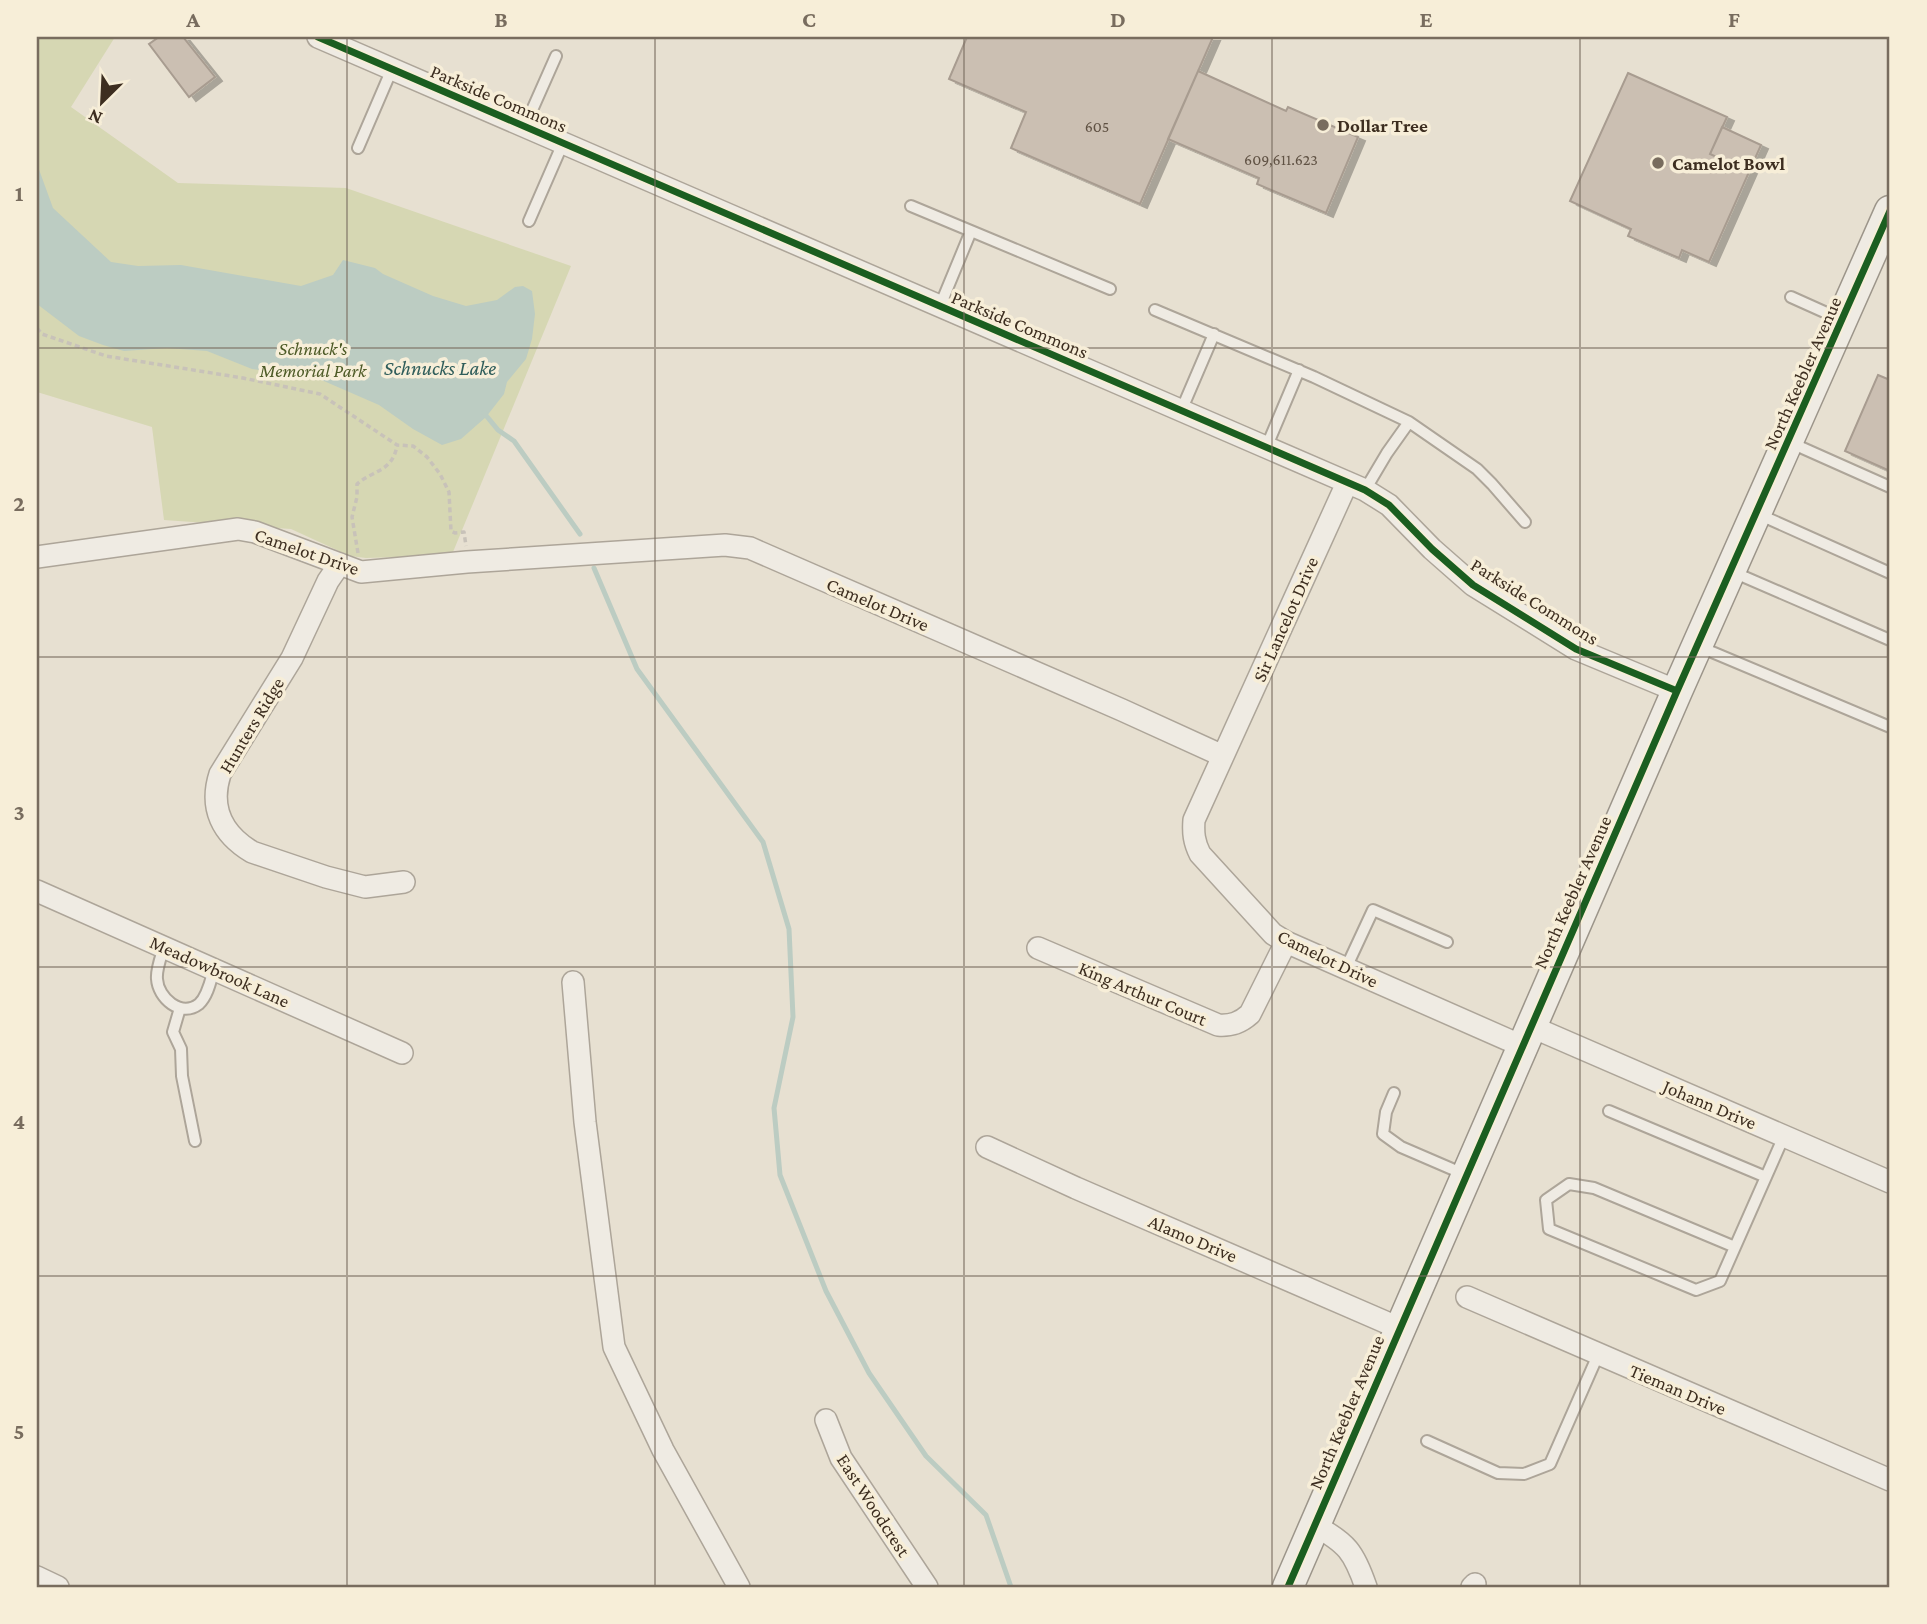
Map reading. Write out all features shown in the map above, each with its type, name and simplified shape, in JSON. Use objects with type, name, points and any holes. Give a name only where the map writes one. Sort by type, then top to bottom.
[{"type":"street","name":"Parkside Commons","points":[[318,37],[1356,487],[1389,505],[1432,549],[1473,584],[1576,649],[1676,691]]},
{"type":"street","name":"North Keebler Avenue","points":[[1288,1587],[1676,691],[1890,211]]},
{"type":"street","name":"Sir Lancelot Drive","points":[[1223,756],[1356,487]]},
{"type":"street","name":"Camelot Drive","points":[[37,557],[238,528],[361,572],[467,562],[725,545],[750,548],[1223,756],[1194,820],[1195,845],[1200,854],[1273,933],[1286,942],[1346,968],[1526,1036]]},
{"type":"street","name":"Hunters Ridge","points":[[339,565],[328,581],[292,658],[226,763],[215,790],[215,801],[221,822],[242,846],[252,852],[315,874],[365,887],[404,882]]},
{"type":"street","name":"Meadowbrook Lane","points":[[37,891],[402,1053]]},
{"type":"street","name":"King Arthur Court","points":[[1038,948],[1217,1025],[1228,1026],[1241,1022],[1250,1014],[1286,942]]},
{"type":"street","points":[[573,982],[585,1122],[614,1348],[663,1450],[738,1587]]},
{"type":"street","name":"Johann Drive","points":[[1526,1036],[1784,1136],[1890,1182]]},
{"type":"street","name":"Alamo Drive","points":[[987,1147],[1399,1328]]},
{"type":"street","name":"Tieman Drive","points":[[1467,1297],[1890,1480]]},
{"type":"street","name":"East Woodcrest","points":[[826,1420],[841,1458],[927,1587]]},
{"type":"street","points":[[1314,1525],[1346,1546],[1357,1561],[1366,1587]]},
{"type":"street","points":[[37,1577],[58,1587]]},
{"type":"lane","points":[[525,127],[556,56]]},
{"type":"lane","points":[[358,148],[392,69]]},
{"type":"lane","points":[[529,221],[563,143]]},
{"type":"lane","points":[[911,206],[1110,289]]},
{"type":"lane","points":[[940,306],[971,231]]},
{"type":"lane","points":[[1791,296],[1842,320]]},
{"type":"lane","points":[[1155,310],[1299,370],[1409,422],[1477,469],[1525,522]]},
{"type":"lane","points":[[1181,411],[1214,334]]},
{"type":"lane","points":[[1266,448],[1299,370]]},
{"type":"lane","points":[[1356,487],[1387,453],[1409,422]]},
{"type":"lane","points":[[1789,442],[1890,487]]},
{"type":"lane","points":[[1756,513],[1890,573]]},
{"type":"lane","points":[[1731,571],[1890,640]]},
{"type":"lane","points":[[1697,646],[1890,727]]},
{"type":"lane","points":[[1346,968],[1373,910],[1447,942]]},
{"type":"lane","points":[[164,947],[156,976],[158,986],[162,995],[180,1008],[191,1008],[201,1003],[214,969]]},
{"type":"lane","points":[[180,1008],[173,1032],[181,1049],[182,1076],[195,1141]]},
{"type":"lane","points":[[1394,1093],[1386,1112],[1382,1134],[1401,1147],[1466,1175]]},
{"type":"lane","points":[[1609,1111],[1766,1177]]},
{"type":"lane","points":[[1735,1247],[1594,1188],[1569,1184],[1546,1200],[1549,1229],[1696,1290],[1720,1281],[1784,1136]]},
{"type":"lane","points":[[1427,1441],[1498,1473],[1524,1474],[1550,1464],[1598,1355]]},
{"type":"path","points":[[37,328],[42,334],[106,356],[243,378],[320,394],[397,445],[413,446],[427,457],[449,492],[451,531],[464,532],[467,562]]},
{"type":"path","points":[[361,572],[352,517],[357,484],[384,469],[395,457],[397,445]]},
{"type":"green space","name":"Schnuck's Memorial Park","points":[[37,37],[115,37],[71,107],[178,183],[346,188],[571,266],[453,552],[428,556],[366,558],[350,556],[291,529],[164,520],[152,427],[37,392]]},
{"type":"water","name":"Schnucks Lake","points":[[37,164],[53,208],[111,262],[138,266],[181,265],[301,286],[333,275],[343,260],[375,268],[433,296],[466,306],[497,300],[515,287],[523,286],[532,291],[535,314],[526,359],[507,382],[504,394],[486,417],[461,439],[442,445],[379,405],[317,378],[252,369],[207,351],[167,348],[124,351],[79,336],[37,304]]},
{"type":"building","points":[[159,37],[183,37],[215,77],[189,97],[149,44]]},
{"type":"building","points":[[967,37],[1213,37],[1140,204],[1011,148],[1026,112],[949,79]]},
{"type":"building","points":[[1198,71],[1286,111],[1288,107],[1358,137],[1326,213],[1257,184],[1259,178],[1168,139]]},
{"type":"building","name":"Camelot Bowl","points":[[1628,73],[1727,117],[1710,154],[1749,172],[1709,262],[1682,250],[1679,258],[1628,236],[1631,229],[1570,201]]},
{"type":"building","points":[[1722,127],[1761,145],[1749,172],[1710,154]]},
{"type":"building","points":[[1878,375],[1890,380],[1890,471],[1845,451]]},
{"type":"waterway","points":[[484,413],[498,430],[514,441],[580,534]]},
{"type":"waterway","points":[[594,568],[637,669],[763,842],[789,929],[793,1017],[774,1108],[780,1175],[826,1291],[869,1373],[926,1456],[986,1515],[1011,1587]]},
{"type":"cycle path","points":[[318,37],[1365,490],[1389,505],[1432,549],[1473,585],[1576,649],[1677,691]]},
{"type":"cycle path","points":[[1288,1587],[1677,691],[1890,211]]},
{"type":"place","name":"Dollar Tree","points":[[1323,125]]},
{"type":"place","name":"Camelot Bowl","points":[[1658,163]]}]
